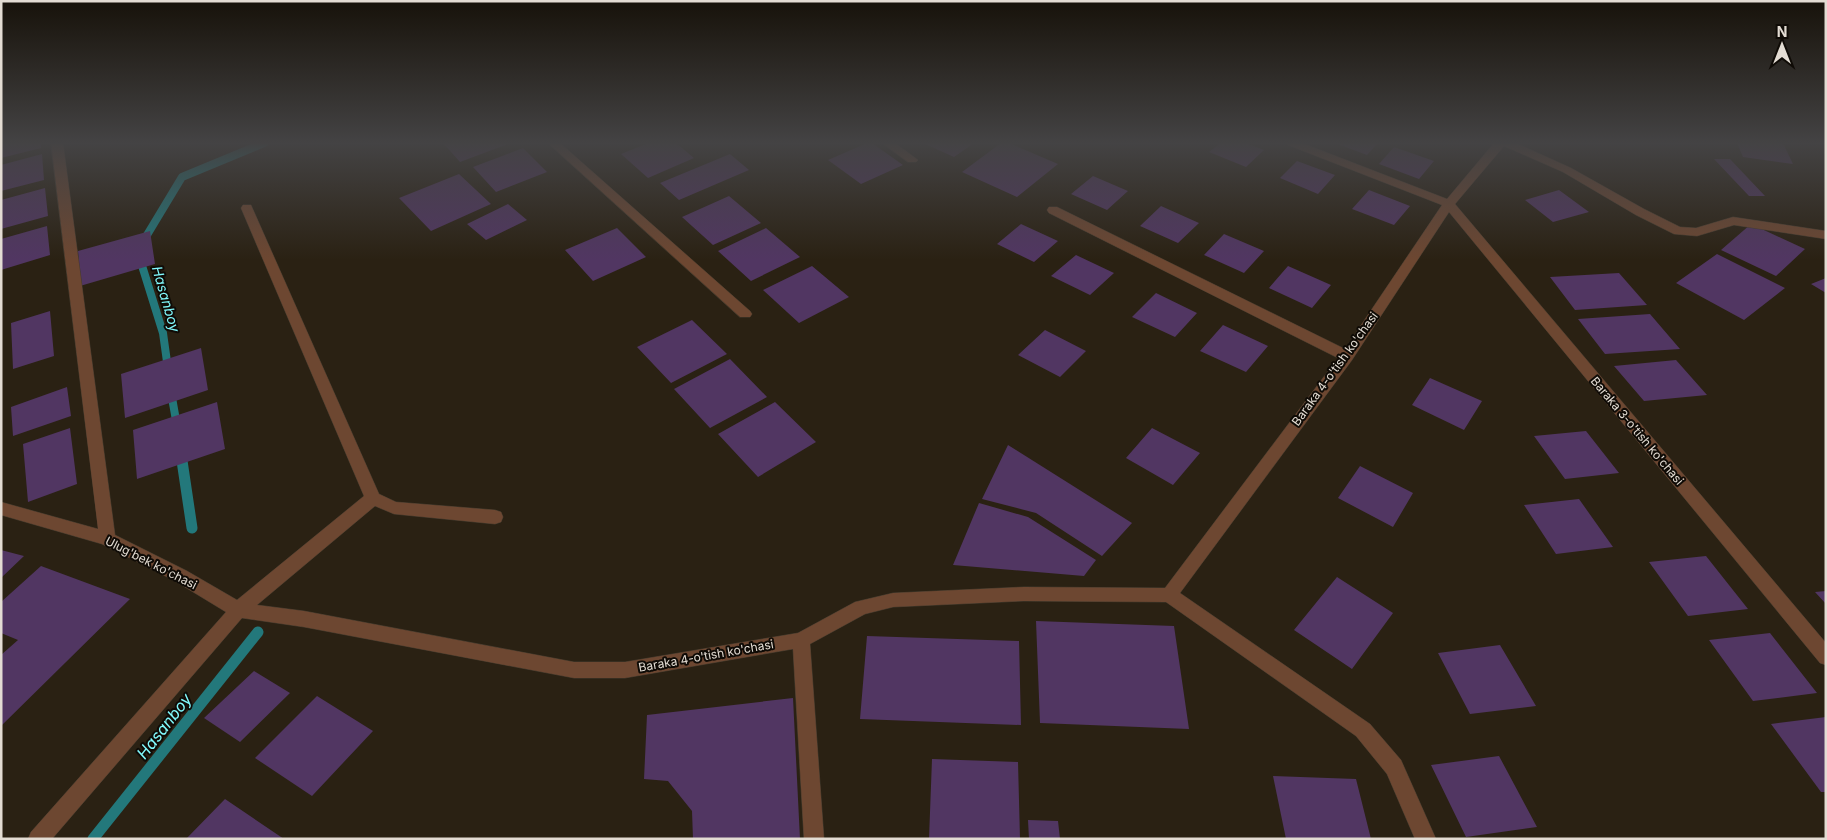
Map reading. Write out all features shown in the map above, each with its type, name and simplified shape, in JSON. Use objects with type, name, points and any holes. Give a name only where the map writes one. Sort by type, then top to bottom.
[{"type":"street","points":[[62,182],[107,539]]},
{"type":"street","points":[[598,182],[744,314]]},
{"type":"street","points":[[1393,182],[1449,204]]},
{"type":"street","name":"Baraka 4-o'tish ko'chasi","points":[[238,610],[304,619],[574,670],[625,670],[801,640],[861,607],[893,600],[1024,594],[1169,595],[1347,356],[1449,204],[1467,182]]},
{"type":"street","points":[[1588,182],[1678,231],[1697,232],[1733,221],[1826,235]]},
{"type":"street","name":"Baraka 3-o'tish ko'chasi","points":[[1449,204],[1826,657]]},
{"type":"street","points":[[247,208],[373,498],[394,508],[495,517]]},
{"type":"street","points":[[1053,210],[1347,356]]},
{"type":"street","points":[[38,839],[238,610],[373,498]]},
{"type":"street","name":"Ulug'bek ko'chasi","points":[[1,508],[107,539],[180,576],[238,610]]},
{"type":"street","points":[[1169,595],[1363,730],[1394,767],[1426,839]]},
{"type":"street","points":[[801,640],[814,839]]},
{"type":"building","points":[[1,182],[35,182],[1,191]]},
{"type":"building","points":[[438,182],[468,182],[491,204],[431,231],[399,198]]},
{"type":"building","points":[[487,182],[521,182],[496,192]]},
{"type":"building","points":[[662,182],[721,182],[679,200],[660,183]]},
{"type":"building","points":[[984,182],[1035,182],[1017,197]]},
{"type":"building","points":[[1085,182],[1107,182],[1128,191],[1107,210],[1071,194]]},
{"type":"building","points":[[1290,182],[1329,182],[1318,194]]},
{"type":"building","points":[[1736,182],[1752,182],[1765,196],[1749,196]]},
{"type":"building","points":[[45,188],[48,216],[1,229],[1,200]]},
{"type":"building","points":[[1369,190],[1410,206],[1394,225],[1352,209]]},
{"type":"building","points":[[1559,190],[1589,212],[1553,222],[1525,200]]},
{"type":"building","points":[[729,196],[761,223],[713,245],[682,217]]},
{"type":"building","points":[[508,204],[527,220],[486,240],[467,224]]},
{"type":"building","points":[[1161,206],[1199,223],[1178,243],[1140,226]]},
{"type":"building","points":[[1021,224],[1058,241],[1034,262],[997,244]]},
{"type":"building","points":[[1751,224],[1805,249],[1776,276],[1721,250]]},
{"type":"building","points":[[47,226],[50,255],[1,270],[1,239]]},
{"type":"building","points":[[617,228],[646,257],[593,281],[565,250]]},
{"type":"building","points":[[766,228],[800,257],[751,281],[718,251]]},
{"type":"building","points":[[150,231],[155,264],[80,286],[78,251]]},
{"type":"building","points":[[1224,234],[1264,251],[1244,273],[1204,255]]},
{"type":"building","points":[[1717,254],[1785,288],[1744,320],[1676,283]]},
{"type":"building","points":[[1076,255],[1114,273],[1090,295],[1051,276]]},
{"type":"building","points":[[812,266],[849,297],[799,323],[763,290]]},
{"type":"building","points":[[1288,266],[1331,285],[1312,308],[1269,288]]},
{"type":"building","points":[[1619,273],[1647,305],[1575,310],[1550,277]]},
{"type":"building","points":[[1826,278],[1826,293],[1811,284]]},
{"type":"building","points":[[1156,293],[1197,313],[1175,337],[1132,317]]},
{"type":"building","points":[[50,311],[54,356],[13,369],[11,323]]},
{"type":"building","points":[[1650,314],[1680,349],[1605,354],[1578,319]]},
{"type":"building","points":[[692,320],[727,354],[671,383],[637,347]]},
{"type":"building","points":[[1223,325],[1268,346],[1246,372],[1200,351]]},
{"type":"building","points":[[1045,330],[1086,351],[1060,377],[1018,355]]},
{"type":"building","points":[[201,348],[208,390],[125,418],[121,374]]},
{"type":"building","points":[[730,359],[767,397],[710,428],[674,389]]},
{"type":"building","points":[[1676,360],[1707,395],[1644,401],[1614,366]]},
{"type":"building","points":[[1430,378],[1482,401],[1464,430],[1412,405]]},
{"type":"building","points":[[67,387],[71,416],[13,436],[11,407]]},
{"type":"building","points":[[217,402],[225,449],[137,479],[133,430]]},
{"type":"building","points":[[775,402],[816,442],[758,477],[718,434]]},
{"type":"building","points":[[70,428],[77,484],[28,502],[23,444]]},
{"type":"building","points":[[1152,428],[1200,453],[1173,485],[1126,458]]},
{"type":"building","points":[[1586,431],[1619,473],[1565,479],[1534,436]]},
{"type":"building","points":[[1008,445],[1132,523],[1102,556],[1036,513],[982,499]]},
{"type":"building","points":[[1360,466],[1413,493],[1393,527],[1338,498]]},
{"type":"building","points":[[1579,499],[1613,547],[1556,554],[1524,505]]},
{"type":"building","points":[[979,503],[1028,517],[1096,560],[1084,576],[953,565]]},
{"type":"building","points":[[1,550],[24,556],[1,578]]},
{"type":"building","points":[[1706,556],[1748,609],[1688,616],[1649,562]]},
{"type":"building","points":[[41,566],[130,599],[1,726],[1,655],[18,640],[1,633],[1,602]]},
{"type":"building","points":[[1337,577],[1393,613],[1352,669],[1294,630]]},
{"type":"building","points":[[1826,591],[1826,604],[1815,592]]},
{"type":"building","points":[[1036,621],[1174,626],[1189,729],[1040,723]]},
{"type":"building","points":[[1770,633],[1817,693],[1753,701],[1709,640]]},
{"type":"building","points":[[867,636],[1019,641],[1021,725],[860,719]]},
{"type":"building","points":[[1500,645],[1536,706],[1470,714],[1438,653]]},
{"type":"building","points":[[254,671],[290,693],[240,742],[204,718]]},
{"type":"building","points":[[317,696],[373,731],[312,796],[255,758]]},
{"type":"building","points":[[793,698],[800,839],[693,839],[692,811],[668,781],[644,779],[647,715]]},
{"type":"building","points":[[1826,717],[1826,792],[1821,792],[1771,724]]},
{"type":"building","points":[[1499,756],[1537,827],[1466,837],[1431,765]]},
{"type":"building","points":[[932,759],[1018,762],[1020,839],[929,839]]},
{"type":"building","points":[[1273,776],[1356,779],[1371,839],[1286,839]]},
{"type":"building","points":[[225,799],[284,839],[186,839]]},
{"type":"building","points":[[1028,820],[1058,821],[1060,839],[1029,839]]},
{"type":"waterway","name":"Hasanboy","points":[[144,240],[179,182]]},
{"type":"waterway","name":"Hasanboy","points":[[139,256],[163,333],[168,369]]},
{"type":"waterway","name":"Hasanboy","points":[[171,392],[177,426]]},
{"type":"waterway","name":"Hasanboy","points":[[181,454],[192,528]]},
{"type":"waterway","name":"Hasanboy","points":[[93,839],[258,632]]}]
